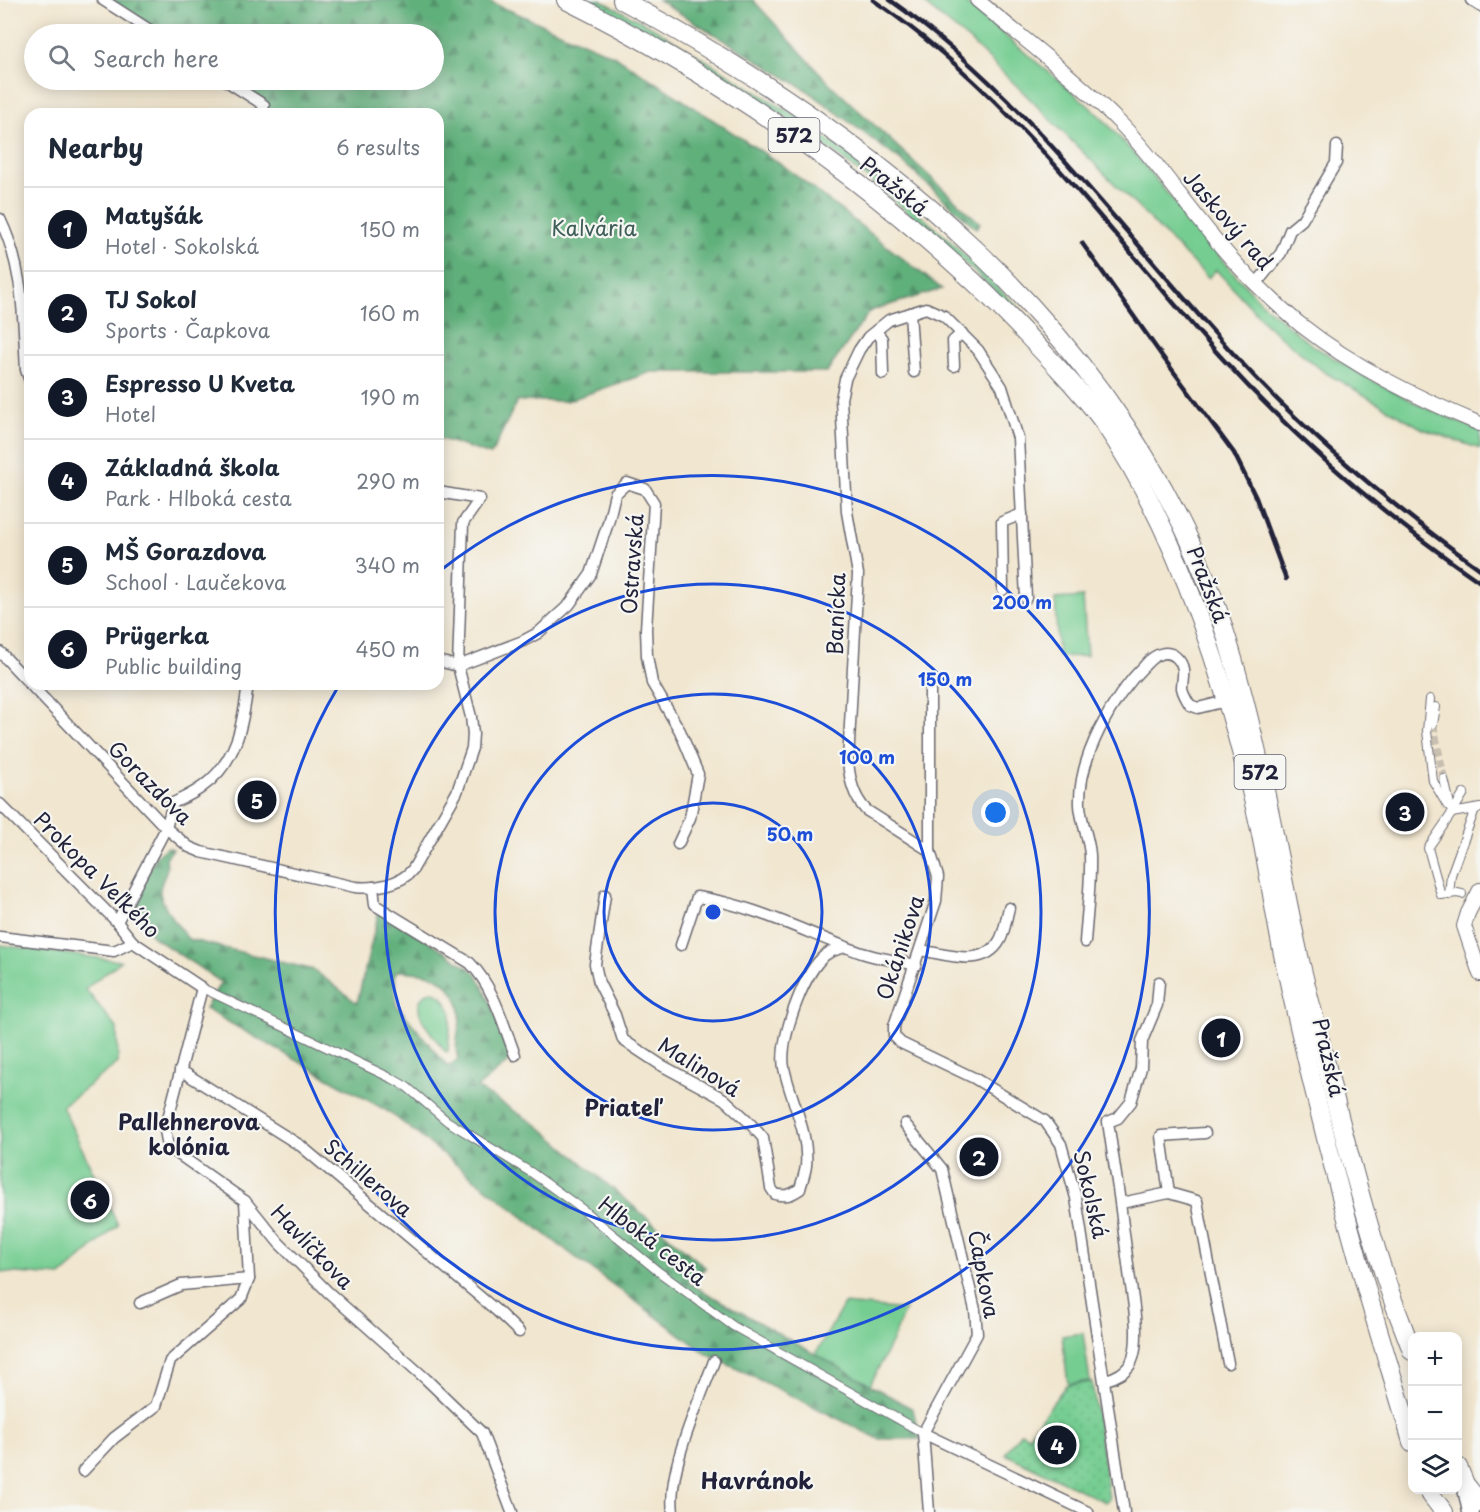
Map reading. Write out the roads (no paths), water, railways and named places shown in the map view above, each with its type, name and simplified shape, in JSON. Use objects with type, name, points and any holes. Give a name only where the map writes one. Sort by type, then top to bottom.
[{"type":"main road","name":"Pražská","points":[[566,0],[619,27],[716,83],[814,150],[929,242],[1032,339],[1095,410],[1135,474],[1194,603],[1226,701],[1257,816],[1286,969],[1329,1151],[1364,1282],[1412,1440]]},
{"type":"main road","name":"Pražská","points":[[622,0],[680,32],[767,87],[827,128],[910,192],[979,255],[1047,324],[1103,392],[1136,440],[1186,534],[1206,580],[1232,657],[1252,733],[1300,960],[1347,1146],[1384,1274],[1408,1338]]},
{"type":"main road","points":[[1462,1477],[1471,1512]]},
{"type":"main road","points":[[1465,1484],[1480,1503]]},
{"type":"main road","points":[[1432,1499],[1444,1512]]},
{"type":"street","points":[[103,0],[140,24]]},
{"type":"street","name":"Jaskový rad","points":[[977,0],[1088,93],[1122,125],[1236,263],[1293,318],[1325,343],[1387,379],[1480,424]]},
{"type":"street","points":[[1471,0],[1480,6]]},
{"type":"street","points":[[241,90],[264,105],[263,108]]},
{"type":"street","points":[[1256,284],[1281,253],[1290,230],[1302,220],[1336,163],[1338,146]]},
{"type":"street","points":[[0,219],[19,271],[24,323]]},
{"type":"street","points":[[914,372],[910,313],[926,308],[944,316],[962,333],[978,350],[1002,387],[1018,438],[1026,598]]},
{"type":"street","name":"Banícka","points":[[910,313],[889,320],[868,337],[845,379],[841,399],[847,512],[858,574],[848,762],[853,788],[858,801],[866,810],[930,851]]},
{"type":"street","points":[[876,331],[882,339],[883,374]]},
{"type":"street","points":[[954,366],[953,342],[962,333]]},
{"type":"street","name":"Ostravská","points":[[458,666],[523,642],[554,620],[569,605],[591,574],[615,494],[627,483],[645,489],[654,503],[646,629],[647,656],[652,682],[680,731],[698,774],[690,818],[678,844]]},
{"type":"street","points":[[444,493],[480,499],[463,523],[458,666],[471,717],[472,748],[464,773],[444,817],[413,869],[401,879],[373,887],[375,905],[470,963],[479,972],[498,1009],[515,1055]]},
{"type":"street","points":[[1003,590],[1002,522],[1022,514]]},
{"type":"street","name":"Gorazdova","points":[[0,652],[24,678]]},
{"type":"street","points":[[1085,942],[1090,856],[1080,808],[1080,783],[1101,725],[1117,699],[1141,668],[1161,653],[1172,654],[1181,663],[1184,670],[1182,690],[1190,705],[1198,708],[1226,701]]},
{"type":"street","points":[[444,662],[458,666]]},
{"type":"street","name":"Gorazdova","points":[[36,690],[166,828],[189,847],[201,852],[343,885],[373,887]]},
{"type":"street","points":[[117,922],[166,828],[173,803],[201,788],[224,765],[235,746],[243,724],[247,690]]},
{"type":"street","name":"Okánikova","points":[[930,690],[930,851],[936,868],[938,892],[916,965],[894,1026],[894,1035],[901,1043],[957,1070]]},
{"type":"street","points":[[1433,724],[1433,703],[1426,731],[1433,781],[1452,813]]},
{"type":"street","points":[[1444,779],[1452,813]]},
{"type":"street","points":[[1464,793],[1428,848],[1441,895],[1457,893],[1474,898],[1464,926],[1480,974]]},
{"type":"street","name":"Prokopa Veľkého","points":[[0,804],[117,922],[133,942],[202,988]]},
{"type":"street","points":[[1452,813],[1478,809]]},
{"type":"street","points":[[1449,895],[1451,875],[1478,809]]},
{"type":"street","name":"Malinová","points":[[605,895],[595,964],[599,983],[615,1015],[623,1040],[661,1065],[724,1099],[748,1121],[763,1138],[771,1188],[776,1194],[783,1196],[791,1195],[800,1189],[806,1167],[801,1126],[784,1068],[783,1048],[788,1028],[800,996],[822,957],[846,947]]},
{"type":"street","points":[[681,945],[697,897],[775,918],[865,954],[916,965]]},
{"type":"street","points":[[920,950],[970,958],[988,954],[1000,940],[1010,908]]},
{"type":"street","points":[[0,937],[114,951],[133,942]]},
{"type":"street","name":"Sokolská","points":[[1105,1380],[1114,1378],[1130,1365],[1135,1351],[1134,1313],[1121,1203],[1108,1122],[1118,1118],[1131,1102],[1141,1068],[1142,1041],[1157,1005],[1159,982]]},
{"type":"street","name":"Havlíčkova","points":[[202,988],[165,1130],[168,1147],[245,1201],[279,1243],[328,1292],[426,1378],[482,1433],[512,1512]]},
{"type":"street","name":"Hlboká cesta","points":[[202,988],[407,1087],[447,1120],[532,1173],[582,1209],[658,1272],[733,1326],[923,1433],[1088,1512]]},
{"type":"street","name":"Schillerova","points":[[180,1070],[302,1146],[498,1311],[519,1332]]},
{"type":"street","name":"Sokolská","points":[[957,1070],[1045,1121],[1060,1144],[1076,1198],[1124,1512]]},
{"type":"street","name":"Čapkova","points":[[905,1124],[942,1169],[975,1310],[977,1334],[923,1433]]},
{"type":"street","points":[[1204,1133],[1161,1136],[1169,1193],[1197,1202],[1228,1362]]},
{"type":"street","name":"Sokolská","points":[[1121,1203],[1169,1193]]},
{"type":"street","points":[[83,1471],[114,1438],[156,1406],[170,1361],[241,1299],[249,1279],[245,1201]]},
{"type":"street","points":[[140,1302],[181,1285],[249,1279]]},
{"type":"street","points":[[673,1512],[671,1500],[676,1465],[714,1361]]},
{"type":"street","points":[[923,1433],[929,1512]]},
{"type":"tunnel","points":[[1433,724],[1444,779]]},
{"type":"railway","points":[[873,0],[923,37],[1015,122],[1057,167],[1220,356],[1311,448],[1411,531],[1480,582]]},
{"type":"railway","points":[[890,0],[939,37],[1027,120],[1228,348],[1286,408],[1380,492],[1480,569]]},
{"type":"railway","points":[[1082,243],[1234,453],[1256,498],[1286,579]]},
{"type":"place","name":"MŠ Gorazdova","points":[[257,800]]},
{"type":"place","name":"Espresso U Kveta","points":[[1405,812]]},
{"type":"place","name":"Matyšák","points":[[1221,1038]]},
{"type":"place","name":"TJ Sokol","points":[[979,1157]]},
{"type":"place","name":"Prügerka","points":[[90,1200]]},
{"type":"place","name":"Základná škola","points":[[1057,1445]]},
{"type":"district","name":"Priateľ","points":[[623,1106]]},
{"type":"district","name":"Pallehnerova kolónia","points":[[189,1132]]},
{"type":"district","name":"Havránok","points":[[757,1479]]},
{"type":"park label","name":"Kalvária","points":[[594,227]]}]
